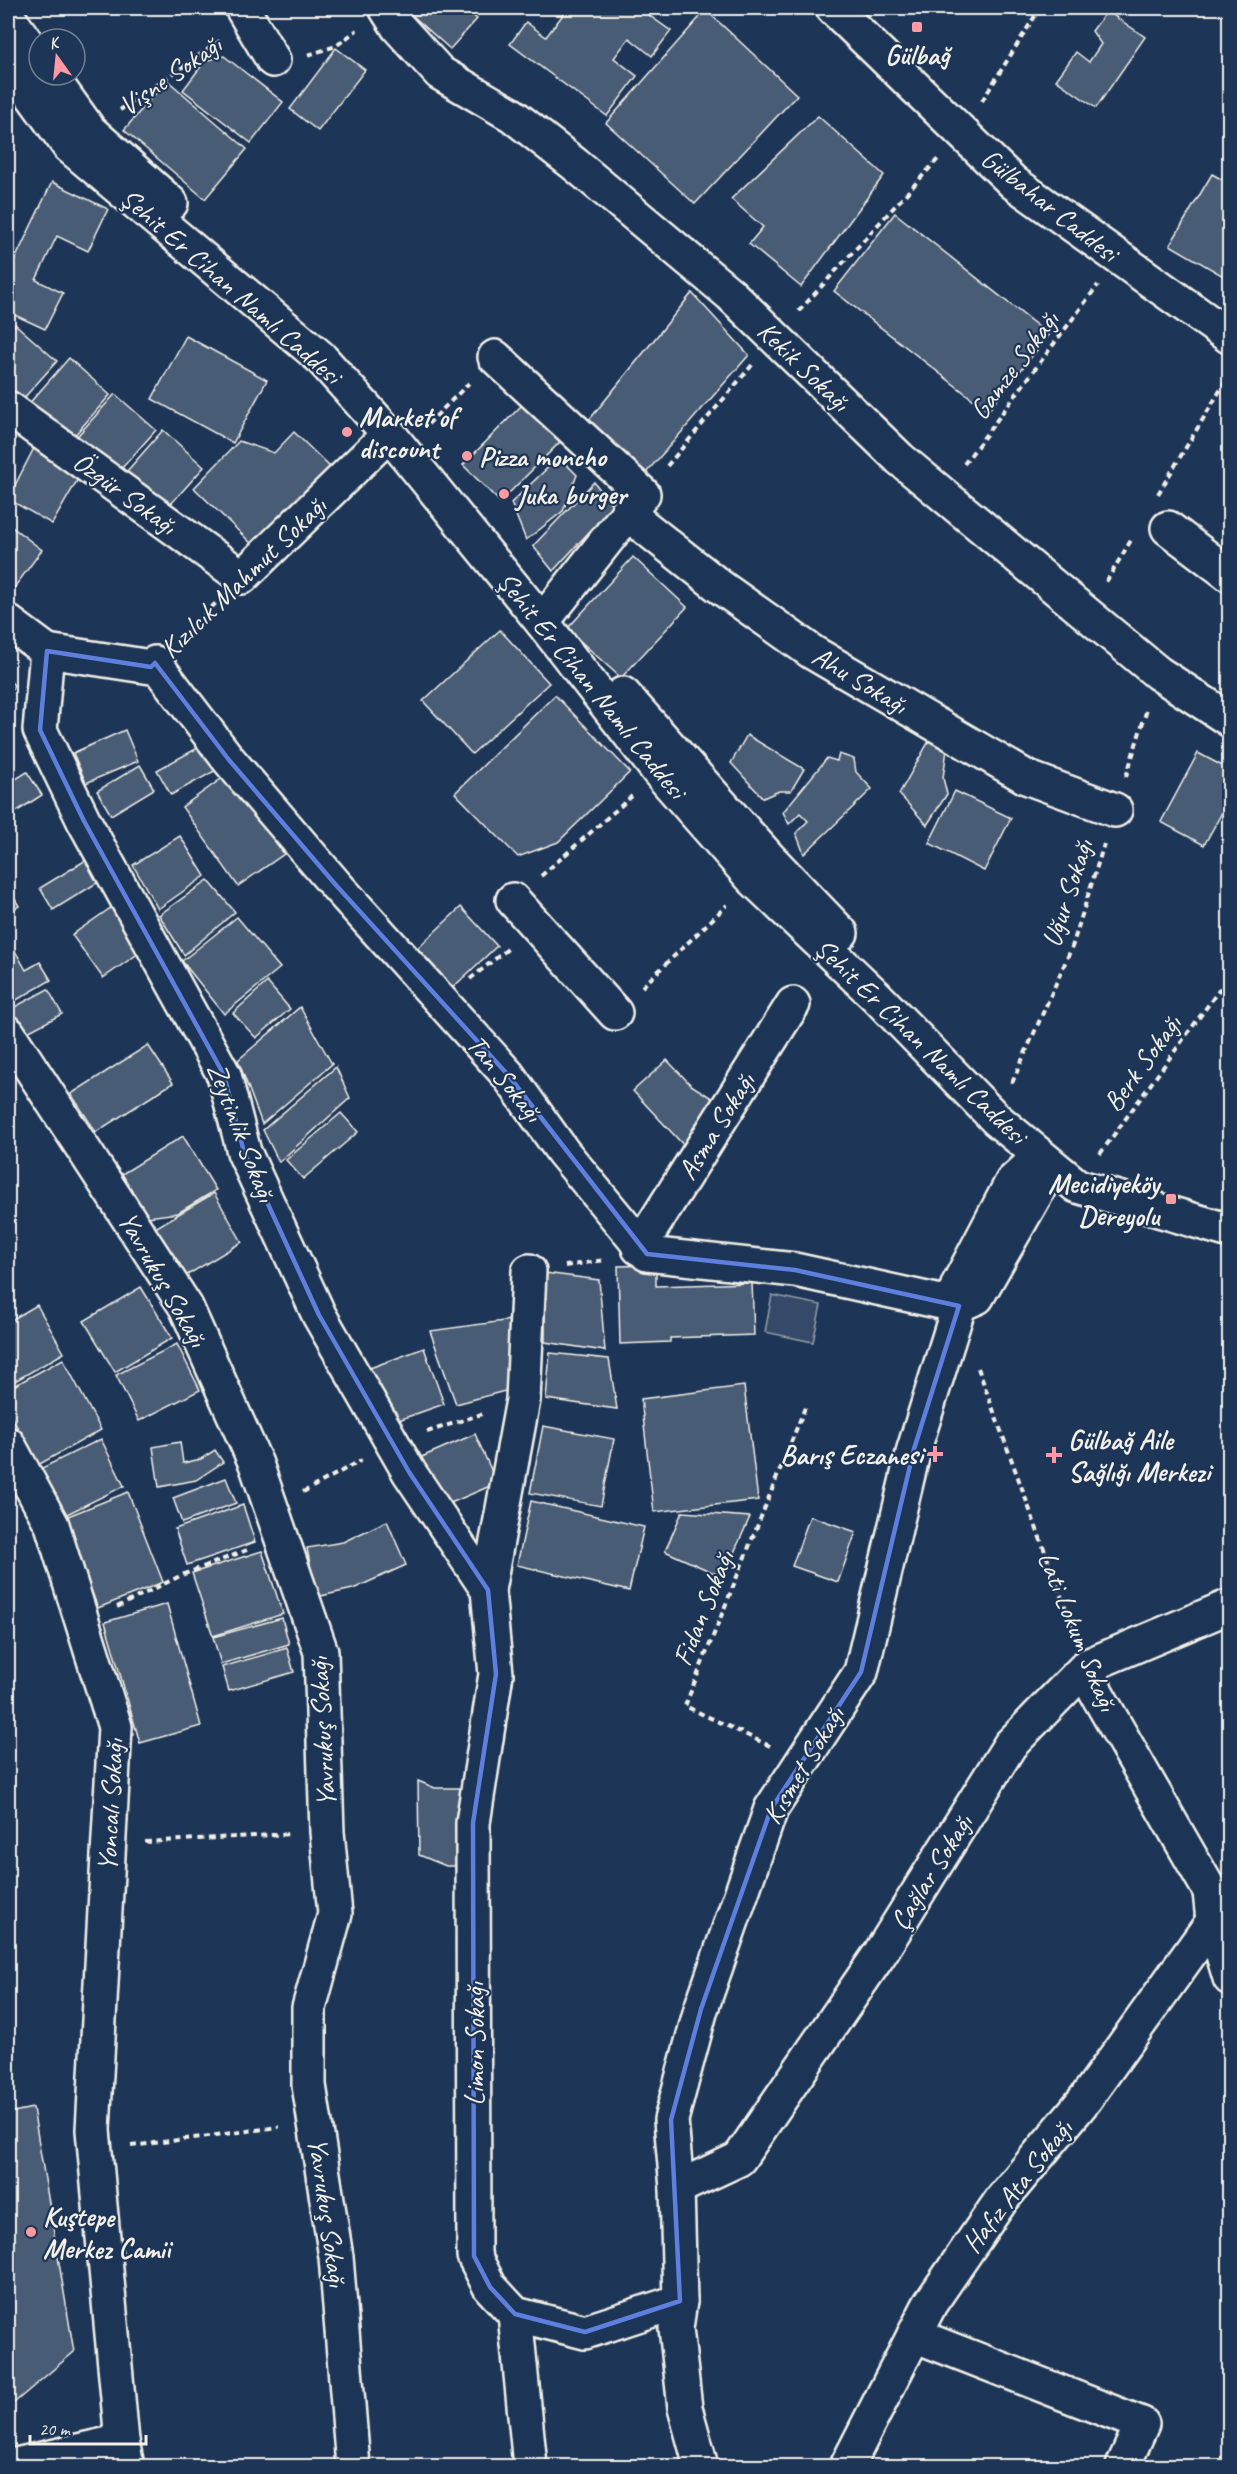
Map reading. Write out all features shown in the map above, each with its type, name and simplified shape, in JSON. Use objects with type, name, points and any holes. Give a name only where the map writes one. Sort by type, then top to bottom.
[{"type":"street","name":"Kekik Sokağı","points":[[386,8],[398,27],[440,73],[512,115],[712,279],[900,459],[1158,673],[1230,720]]},
{"type":"street","name":"Gülbahar Caddesi","points":[[833,8],[1014,183],[1230,337]]},
{"type":"street","name":"Vişne Sokağı","points":[[246,14],[273,60]]},
{"type":"street","points":[[8,17],[27,43]]},
{"type":"street","name":"Şehit Er Cihan Namlı Caddesi","points":[[8,62],[69,146],[320,357],[401,436]]},
{"type":"street","name":"Şehit Er Cihan Namlı Caddesi","points":[[59,87],[90,131],[333,347],[401,436],[547,616],[659,772],[753,879],[877,997],[996,1119],[1077,1186],[1230,1231]]},
{"type":"street","name":"Ahu Sokağı","points":[[495,357],[635,503],[719,586],[812,652],[1026,777],[1115,810]]},
{"type":"street","name":"Özgür Sokağı","points":[[8,408],[242,577]]},
{"type":"street","name":"Kızılcık Mahmut Sokağı","points":[[242,577],[401,436]]},
{"type":"street","points":[[547,616],[635,503]]},
{"type":"street","points":[[1168,528],[1230,575]]},
{"type":"street","name":"Şehit Er Cihan Namlı Caddesi","points":[[547,616],[769,858],[1004,1101],[1086,1175],[1230,1216]]},
{"type":"street","points":[[8,622],[47,651]]},
{"type":"street","name":"Kızılcık Mahmut Sokağı","points":[[47,651],[151,667],[155,663]]},
{"type":"street","name":"Zeytinlik Sokağı","points":[[47,651],[40,730],[84,821],[224,1075],[244,1152],[319,1315],[409,1472],[488,1590]]},
{"type":"street","name":"Tan Sokağı","points":[[155,663],[229,760],[507,1075],[563,1152],[643,1251]]},
{"type":"street","points":[[513,900],[615,1013]]},
{"type":"street","name":"Asma Sokağı","points":[[643,1251],[793,1004]]},
{"type":"street","name":"Yavrukuş Sokağı","points":[[8,1033],[186,1307],[256,1464],[321,1652],[327,1832],[335,1914],[309,2008],[309,2085],[336,2257],[353,2466]]},
{"type":"street","points":[[643,1251],[795,1270],[959,1305],[977,1297],[1038,1190],[1040,1156]]},
{"type":"street","points":[[488,1590],[523,1400],[529,1271]]},
{"type":"street","name":"Kısmet Sokağı","points":[[701,2466],[685,2408],[676,2328],[680,2301],[677,2188],[671,2120],[701,2009],[771,1809],[861,1672],[914,1449],[959,1305]]},
{"type":"street","name":"Yoncalı Sokağı","points":[[8,1444],[52,1525],[75,1605],[115,1727],[93,2130],[125,2454],[10,2466]]},
{"type":"street","name":"Limon Sokağı","points":[[488,1590],[496,1674],[474,1823],[474,2256],[490,2287],[515,2314]]},
{"type":"street","name":"Çağlar Sokağı","points":[[677,2188],[739,2159],[879,1955],[1010,1745],[1087,1666],[1230,1606]]},
{"type":"street","name":"Lati Lokum Sokağı","points":[[1087,1666],[1096,1692],[1218,1898],[1230,1978]]},
{"type":"street","name":"Hafız Ata Sokağı","points":[[848,2466],[930,2304],[1002,2199],[1086,2098],[1218,1898]]},
{"type":"street","points":[[530,2466],[515,2314],[585,2332],[680,2301]]},
{"type":"street","name":"Kısmet Sokağı","points":[[680,2301],[693,2337],[702,2406],[719,2466]]},
{"type":"street","points":[[914,2336],[1142,2424],[1123,2466]]},
{"type":"path","points":[[273,60],[296,59],[336,46],[386,8]]},
{"type":"path","points":[[962,133],[1040,8]]},
{"type":"path","name":"Vişne Sokağı","points":[[90,131],[246,14]]},
{"type":"path","name":"Gamze Sokağı","points":[[942,493],[1118,259]]},
{"type":"path","points":[[401,436],[495,357]]},
{"type":"path","name":"Kızılcık Mahmut Sokağı","points":[[155,663],[242,577]]},
{"type":"path","name":"Uğur Sokağı","points":[[1004,1101],[1072,947],[1158,673]]},
{"type":"path","points":[[513,900],[659,772]]},
{"type":"path","points":[[615,1013],[753,879]]},
{"type":"path","points":[[441,1002],[536,926]]},
{"type":"path","name":"Berk Sokağı","points":[[1086,1175],[1230,975]]},
{"type":"path","points":[[529,1271],[643,1251]]},
{"type":"path","name":"Lati Lokum Sokağı","points":[[975,1357],[1087,1666]]},
{"type":"path","name":"Fidan Sokağı","points":[[802,1761],[685,1706],[806,1405]]},
{"type":"path","points":[[75,1605],[104,1614],[182,1575],[281,1537]]},
{"type":"path","points":[[108,1844],[327,1832]]},
{"type":"path","points":[[95,2151],[315,2123]]},
{"type":"highlighted area","points":[[47,651],[151,667],[155,663],[229,760],[335,884],[508,1075],[647,1254],[795,1270],[959,1306],[914,1449],[861,1672],[771,1809],[701,2009],[671,2120],[680,2301],[585,2332],[515,2314],[490,2287],[474,2256],[473,1823],[496,1674],[488,1590],[409,1472],[319,1315],[244,1152],[224,1075],[84,821],[40,730]]},
{"type":"shaded area","points":[[772,1295],[821,1305],[813,1342],[765,1332]]},
{"type":"building","points":[[404,8],[465,8],[477,19],[450,49]]},
{"type":"building","points":[[568,8],[646,8],[643,11],[671,31],[652,56],[629,38],[614,58],[637,76],[607,116],[510,44],[526,22],[546,37]]},
{"type":"building","points":[[706,10],[797,95],[695,204],[606,123]]},
{"type":"building","points":[[1107,11],[1145,37],[1096,108],[1056,80],[1076,52],[1089,62],[1101,44],[1092,31]]},
{"type":"building","points":[[336,48],[365,70],[318,131],[290,109]]},
{"type":"building","points":[[224,56],[283,102],[251,143],[183,90],[205,61]]},
{"type":"building","points":[[167,80],[247,149],[205,199],[124,130]]},
{"type":"building","points":[[818,116],[884,175],[801,287],[749,244],[763,227],[731,199]]},
{"type":"building","points":[[1212,174],[1230,184],[1230,280],[1170,245]]},
{"type":"building","points":[[52,182],[108,209],[88,251],[57,236],[36,280],[63,293],[45,329],[8,312],[8,274]]},
{"type":"building","points":[[895,213],[1049,335],[988,411],[834,291]]},
{"type":"building","points":[[692,293],[749,355],[638,482],[581,430]]},
{"type":"building","points":[[15,324],[57,361],[14,409],[8,404],[8,333]]},
{"type":"building","points":[[186,336],[267,380],[233,443],[152,399]]},
{"type":"building","points":[[69,358],[110,395],[67,444],[26,407]]},
{"type":"building","points":[[115,394],[156,430],[113,478],[72,442]]},
{"type":"building","points":[[529,398],[563,430],[559,443],[500,502],[463,465]]},
{"type":"building","points":[[163,430],[204,467],[161,515],[120,479]]},
{"type":"building","points":[[294,432],[332,469],[256,548],[194,488],[239,441],[274,453]]},
{"type":"building","points":[[35,446],[82,472],[52,524],[8,499]]},
{"type":"building","points":[[559,457],[577,475],[563,511],[526,540],[511,503]]},
{"type":"building","points":[[594,482],[613,506],[553,571],[533,546]]},
{"type":"building","points":[[8,524],[42,550],[8,596]]},
{"type":"building","points":[[633,557],[687,607],[621,678],[567,629]]},
{"type":"building","points":[[500,630],[549,683],[472,754],[423,701]]},
{"type":"building","points":[[8,679],[14,685],[8,700]]},
{"type":"building","points":[[555,695],[630,772],[558,842],[518,857],[455,793]]},
{"type":"building","points":[[125,730],[138,761],[86,783],[73,753]]},
{"type":"building","points":[[933,734],[948,742],[943,778],[947,794],[927,825],[899,794]]},
{"type":"building","points":[[747,735],[804,769],[791,791],[779,791],[763,798],[731,763]]},
{"type":"building","points":[[207,743],[220,768],[171,795],[157,770]]},
{"type":"building","points":[[1198,753],[1230,770],[1230,798],[1204,845],[1161,822]]},
{"type":"building","points":[[839,754],[854,759],[856,772],[872,789],[804,854],[796,833],[808,821],[800,813],[789,824],[783,812],[827,758],[837,761]]},
{"type":"building","points":[[140,765],[154,789],[111,815],[97,791]]},
{"type":"building","points":[[8,772],[13,781],[27,772],[42,795],[8,817]]},
{"type":"building","points":[[228,774],[284,854],[238,886],[182,807]]},
{"type":"building","points":[[955,791],[1011,818],[984,871],[929,843]]},
{"type":"building","points":[[180,836],[205,876],[158,909],[133,865]]},
{"type":"building","points":[[91,857],[105,878],[53,910],[40,888]]},
{"type":"building","points":[[208,880],[235,912],[184,955],[159,915]]},
{"type":"building","points":[[8,887],[19,906],[8,913]]},
{"type":"building","points":[[122,900],[152,944],[103,978],[72,935]]},
{"type":"building","points":[[461,907],[497,946],[447,993],[410,955]]},
{"type":"building","points":[[237,917],[280,968],[224,1014],[182,961]]},
{"type":"building","points":[[14,949],[26,970],[40,962],[51,980],[8,1005],[8,953]]},
{"type":"building","points":[[267,982],[290,1009],[256,1038],[233,1013]]},
{"type":"building","points":[[48,989],[62,1014],[24,1034],[11,1009]]},
{"type":"building","points":[[300,1007],[332,1064],[262,1124],[238,1060]]},
{"type":"building","points":[[148,1045],[173,1083],[96,1132],[71,1094]]},
{"type":"building","points":[[667,1060],[691,1085],[721,1104],[690,1152],[633,1091]]},
{"type":"building","points":[[336,1067],[350,1098],[279,1162],[263,1130]]},
{"type":"building","points":[[341,1113],[358,1132],[303,1179],[286,1160]]},
{"type":"building","points":[[183,1136],[216,1190],[178,1213],[148,1217],[122,1174]]},
{"type":"building","points":[[214,1193],[242,1242],[179,1280],[150,1231]]},
{"type":"building","points":[[656,1265],[656,1286],[752,1283],[754,1335],[670,1338],[670,1342],[620,1344],[618,1266]]},
{"type":"building","points":[[545,1273],[599,1280],[605,1351],[545,1342]]},
{"type":"building","points":[[141,1287],[172,1338],[115,1372],[84,1321]]},
{"type":"building","points":[[37,1305],[64,1353],[8,1385],[8,1322]]},
{"type":"building","points":[[518,1319],[520,1387],[456,1404],[430,1331]]},
{"type":"building","points":[[177,1344],[200,1390],[139,1421],[116,1375]]},
{"type":"building","points":[[424,1348],[444,1404],[390,1423],[370,1368]]},
{"type":"building","points":[[550,1353],[609,1359],[617,1409],[546,1399]]},
{"type":"building","points":[[63,1359],[101,1430],[38,1465],[8,1410],[8,1389]]},
{"type":"building","points":[[744,1386],[758,1500],[654,1512],[641,1399]]},
{"type":"building","points":[[543,1426],[614,1439],[601,1506],[530,1493]]},
{"type":"building","points":[[475,1434],[497,1483],[439,1508],[417,1459]]},
{"type":"building","points":[[101,1439],[124,1486],[63,1516],[40,1469]]},
{"type":"building","points":[[180,1442],[183,1463],[201,1459],[215,1450],[223,1462],[196,1480],[159,1487],[153,1447]]},
{"type":"building","points":[[226,1478],[236,1503],[182,1523],[173,1498]]},
{"type":"building","points":[[128,1492],[163,1582],[98,1608],[63,1518]]},
{"type":"building","points":[[531,1501],[644,1527],[629,1591],[517,1565]]},
{"type":"building","points":[[243,1505],[255,1542],[187,1565],[175,1529]]},
{"type":"building","points":[[682,1512],[750,1517],[723,1577],[665,1551]]},
{"type":"building","points":[[810,1516],[856,1532],[838,1582],[792,1566]]},
{"type":"building","points":[[387,1521],[406,1565],[353,1589],[316,1597],[307,1548],[343,1542]]},
{"type":"building","points":[[262,1551],[283,1614],[213,1636],[192,1573]]},
{"type":"building","points":[[167,1604],[201,1726],[140,1743],[105,1622]]},
{"type":"building","points":[[282,1618],[289,1644],[221,1664],[213,1637]]},
{"type":"building","points":[[287,1648],[294,1672],[229,1691],[222,1667]]},
{"type":"building","points":[[418,1781],[435,1788],[470,1788],[469,1866],[446,1866],[419,1855]]},
{"type":"building","name":"Kuştepe Merkez Camii","points":[[33,2108],[74,2352],[8,2408],[8,2113]]},
{"type":"place","name":"Gülbağ","points":[[917,27]]},
{"type":"place","name":"Market of discount","points":[[347,432]]},
{"type":"place","name":"Pizza moncho","points":[[467,456]]},
{"type":"place","name":"Juka burger","points":[[504,494]]},
{"type":"place","name":"Mecidiyeköy Dereyolu","points":[[1171,1199]]},
{"type":"place","name":"Barış Eczanesi","points":[[935,1454]]},
{"type":"place","name":"Gülbağ Aile Sağlığı Merkezi","points":[[1054,1455]]},
{"type":"place","name":"Kuştepe Merkez Camii","points":[[31,2232]]}]
